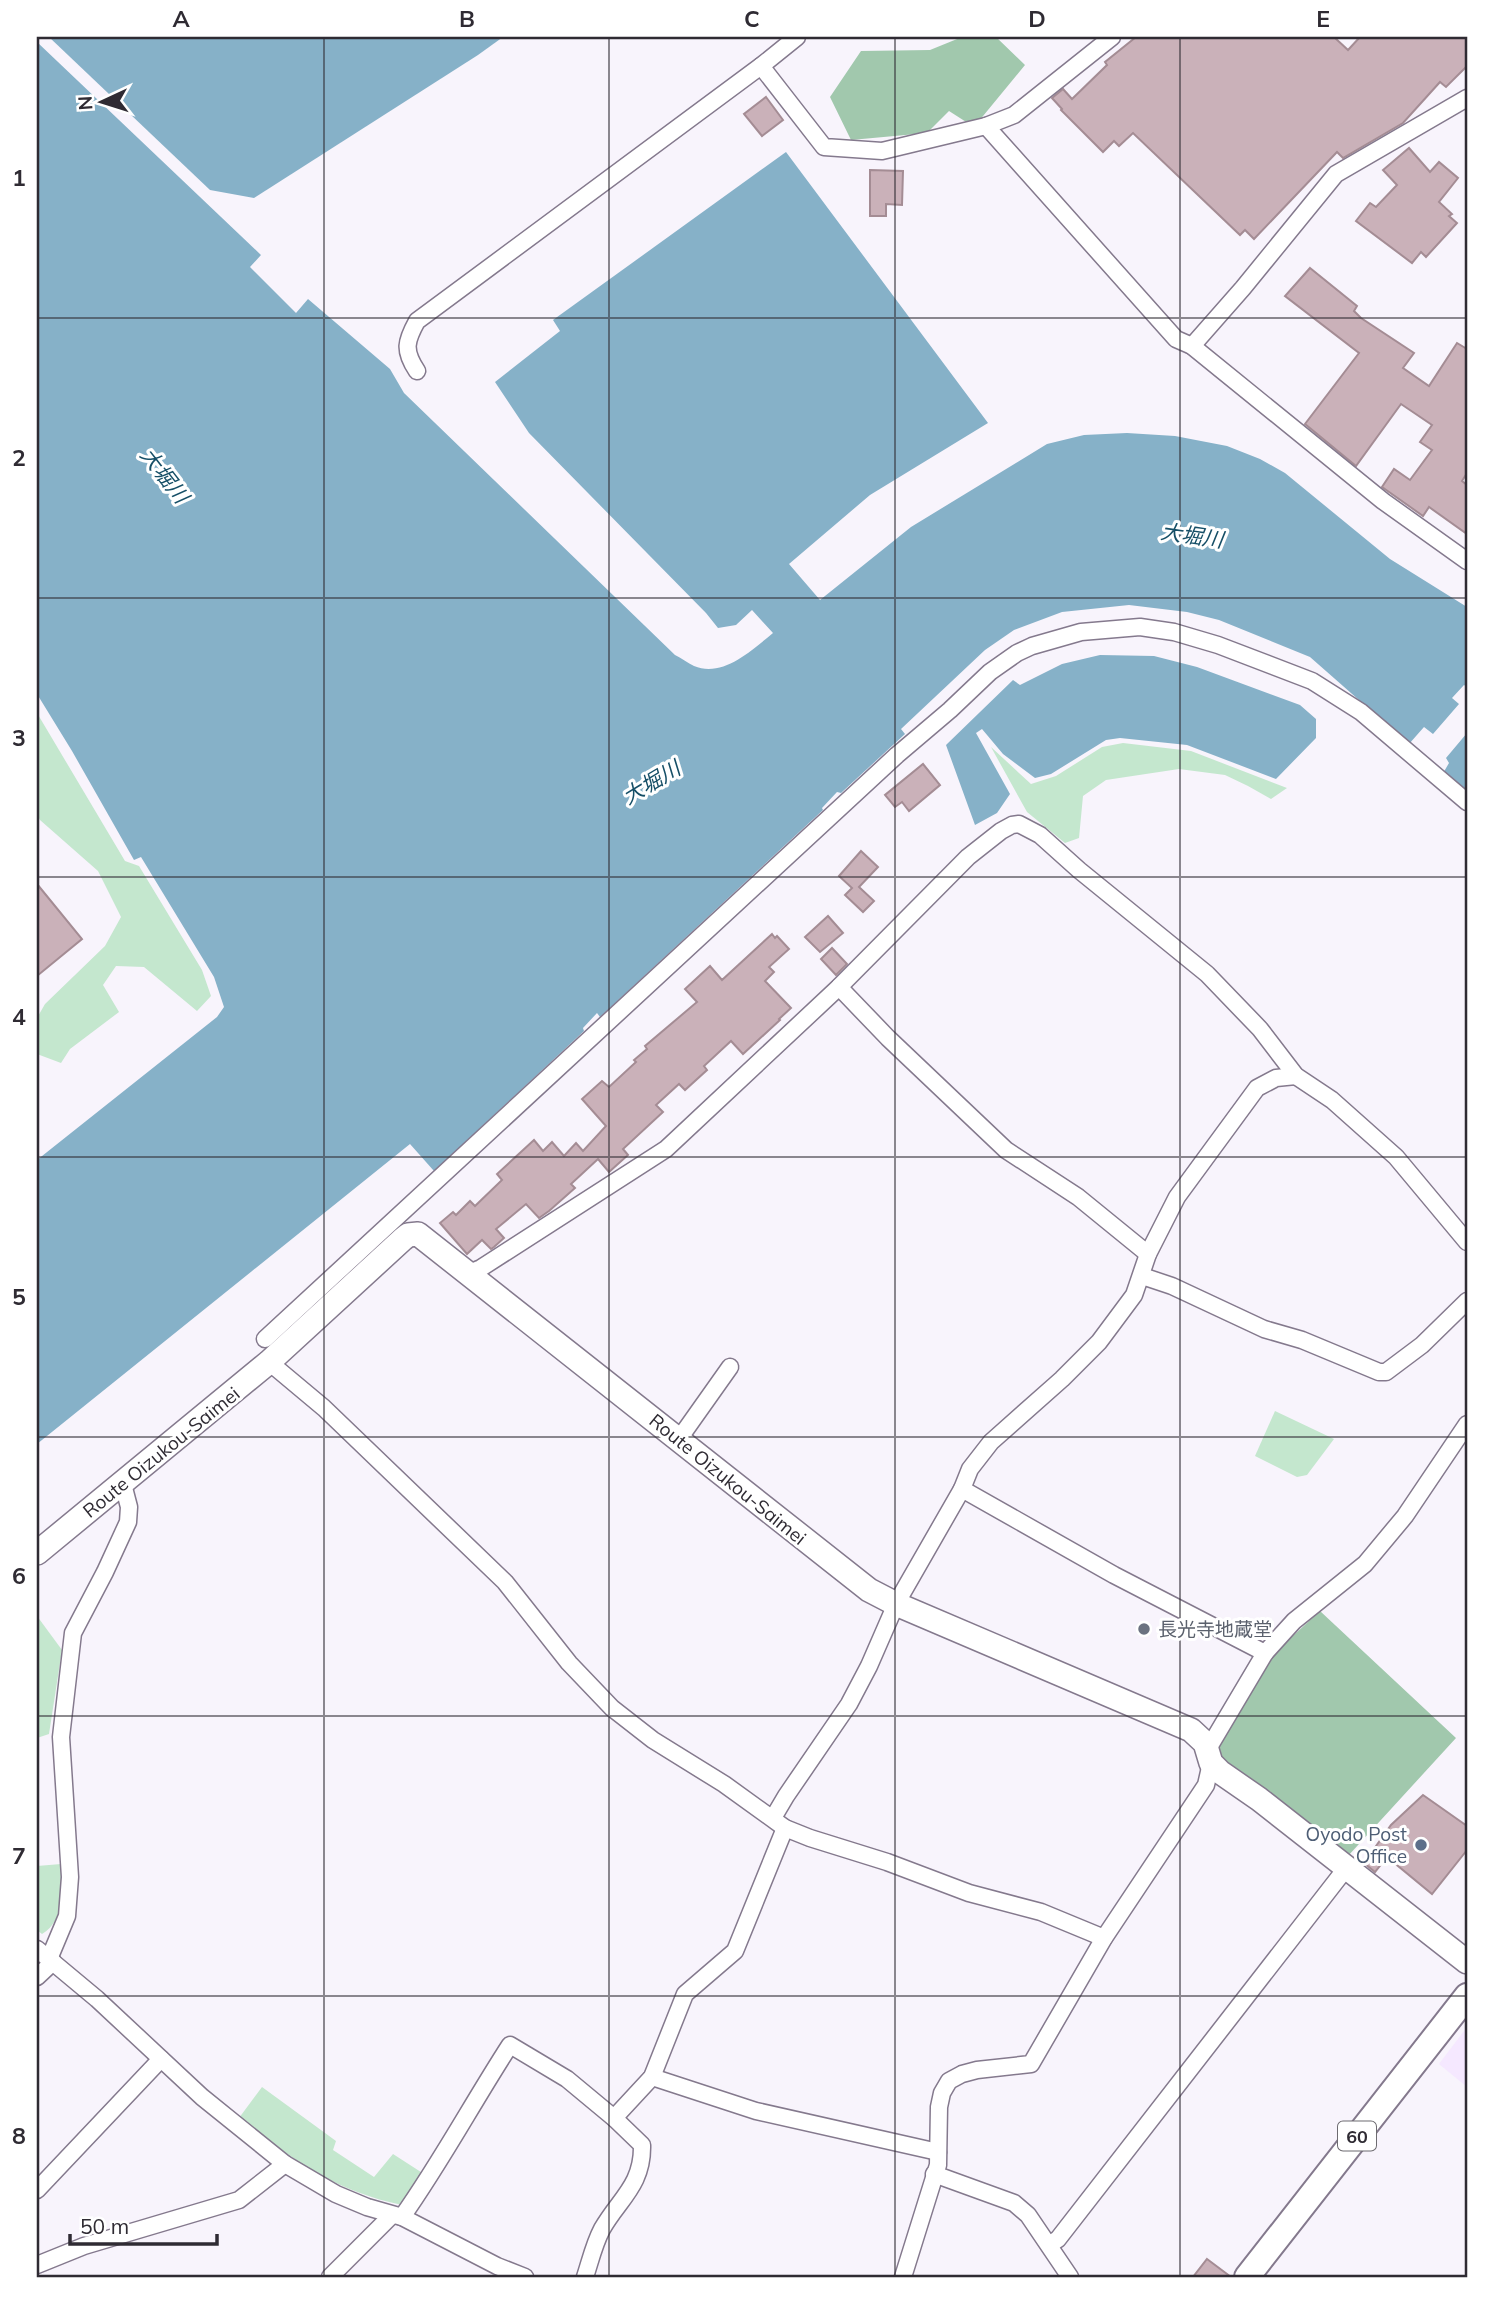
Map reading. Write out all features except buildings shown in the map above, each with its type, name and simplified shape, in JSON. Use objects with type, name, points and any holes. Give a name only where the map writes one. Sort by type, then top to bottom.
[{"type":"main road","name":"Route Oizukou-Saimei","points":[[37,1553],[269,1362],[408,1236],[422,1235],[467,1274],[869,1590],[1198,1735],[1220,1772],[1259,1799],[1467,1962]]},
{"type":"main road","name":"60","points":[[1247,2277],[1467,1996]]},
{"type":"street","points":[[417,371],[408,358],[407,339],[417,321],[797,37]]},
{"type":"street","points":[[761,66],[824,147],[882,151],[986,126],[1014,115],[1112,37]]},
{"type":"street","points":[[1192,346],[1243,288],[1335,174],[1467,97]]},
{"type":"street","points":[[986,126],[1176,340],[1192,346],[1374,494],[1467,561]]},
{"type":"street","points":[[265,1339],[897,755],[990,672],[1032,646],[1082,632],[1140,627],[1174,632],[1218,645],[1312,681],[1351,706],[1467,802]]},
{"type":"street","points":[[467,1274],[481,1268],[666,1149],[839,987],[968,857],[1012,824],[1019,824],[1040,835],[1207,974],[1260,1029],[1296,1076],[1332,1100],[1396,1157],[1467,1242]]},
{"type":"street","points":[[839,987],[888,1038],[1006,1150],[1077,1197],[1148,1254]]},
{"type":"street","points":[[614,2118],[652,2077],[685,1994],[736,1951],[786,1796],[849,1704],[896,1604],[962,1489],[970,1469],[991,1443],[1099,1342],[1134,1296],[1148,1254],[1177,1197],[1257,1088],[1276,1078],[1296,1076]]},
{"type":"street","points":[[1142,1276],[1172,1286],[1264,1329],[1303,1340],[1379,1372],[1386,1372],[1422,1345],[1467,1301]]},
{"type":"street","points":[[269,1362],[324,1408],[505,1582],[569,1663],[612,1708],[653,1740],[724,1784],[779,1823],[810,1838],[887,1862],[969,1893],[1041,1912],[1104,1938]]},
{"type":"street","points":[[679,1438],[730,1367]]},
{"type":"street","points":[[903,2277],[934,2175],[938,2152],[939,2107],[948,2081],[977,2070],[1031,2064],[1104,1938],[1206,1784],[1210,1756],[1265,1653],[1294,1621],[1365,1564],[1405,1516],[1467,1424]]},
{"type":"street","points":[[37,1977],[67,1916],[70,1877],[61,1737],[74,1633],[128,1521],[129,1507],[123,1484]]},
{"type":"street","points":[[962,1489],[1114,1575],[1265,1653]]},
{"type":"street","points":[[1049,2245],[1058,2239],[1347,1867]]},
{"type":"street","points":[[46,1957],[97,1999],[202,2097],[285,2164],[335,2194],[397,2216],[497,2266],[525,2277]]},
{"type":"street","points":[[330,2277],[397,2216],[429,2179],[510,2045],[567,2079],[642,2145],[635,2183],[601,2231],[585,2277]]},
{"type":"street","points":[[37,2190],[161,2059]]},
{"type":"street","points":[[652,2077],[756,2111],[938,2152]]},
{"type":"street","points":[[37,2265],[84,2246],[239,2200],[285,2164]]},
{"type":"street","points":[[934,2175],[1014,2203],[1028,2215],[1070,2277]]},
{"type":"shaded area","points":[[1467,2027],[1467,2087],[1439,2064]]},
{"type":"green space","points":[[962,37],[996,37],[1025,65],[974,127],[949,111],[927,133],[851,140],[830,97],[861,51],[930,50]]},
{"type":"green space","points":[[37,713],[125,861],[139,866],[202,970],[211,996],[197,1011],[144,967],[116,966],[103,985],[119,1012],[70,1049],[61,1063],[37,1054],[37,1018],[45,1004],[105,946],[121,917],[98,871],[40,820],[37,814]]},
{"type":"green space","points":[[1123,743],[1191,751],[1287,788],[1271,799],[1225,775],[1179,769],[1106,780],[1083,796],[1079,838],[1065,843],[1027,812],[991,747],[1031,784],[1056,776],[1102,747]]},
{"type":"green space","points":[[1275,1411],[1334,1439],[1307,1475],[1297,1477],[1255,1456]]},
{"type":"green space","points":[[1320,1611],[1456,1738],[1348,1856],[1321,1833],[1316,1834],[1222,1761],[1219,1744],[1269,1658]]},
{"type":"green space","points":[[37,1616],[62,1650],[49,1734],[37,1738]]},
{"type":"green space","points":[[61,1864],[62,1893],[59,1912],[50,1928],[42,1934],[37,1930],[37,1866]]},
{"type":"green space","points":[[262,2087],[336,2141],[333,2150],[374,2177],[393,2154],[424,2174],[402,2205],[355,2191],[315,2172],[239,2118]]},
{"type":"water","points":[[49,37],[503,37],[254,198],[210,190]]},
{"type":"water","name":"大堀川","points":[[37,42],[261,255],[250,267],[296,313],[308,299],[390,369],[404,393],[675,655],[694,666],[705,669],[726,665],[746,654],[773,633],[752,610],[736,625],[718,628],[529,433],[495,382],[560,331],[553,320],[786,152],[988,423],[870,495],[789,564],[820,600],[911,527],[1047,444],[1084,435],[1127,433],[1175,436],[1227,446],[1260,459],[1285,473],[1390,559],[1467,607],[1467,687],[1464,685],[1452,698],[1459,704],[1433,734],[1424,727],[1409,744],[1310,657],[1219,620],[1187,612],[1129,605],[1062,612],[1014,630],[985,650],[901,729],[905,734],[841,793],[837,792],[823,810],[600,1017],[597,1013],[583,1028],[584,1031],[434,1171],[410,1144],[37,1444],[37,1160],[217,1017],[224,1007],[214,977],[141,857],[134,860],[37,694]]},
{"type":"water","points":[[1100,655],[1154,656],[1197,667],[1300,705],[1316,719],[1316,738],[1276,779],[1187,745],[1120,738],[1106,740],[1051,774],[1035,778],[1003,754],[982,729],[976,733],[1010,794],[997,813],[975,825],[946,745],[1013,680],[1020,685],[1062,664]]},
{"type":"water","points":[[1467,733],[1467,791],[1442,775],[1449,763],[1446,758]]},
{"type":"place","name":"長光寺地蔵堂","points":[[1144,1629]]},
{"type":"place","name":"Oyodo Post Office","points":[[1421,1845]]}]
